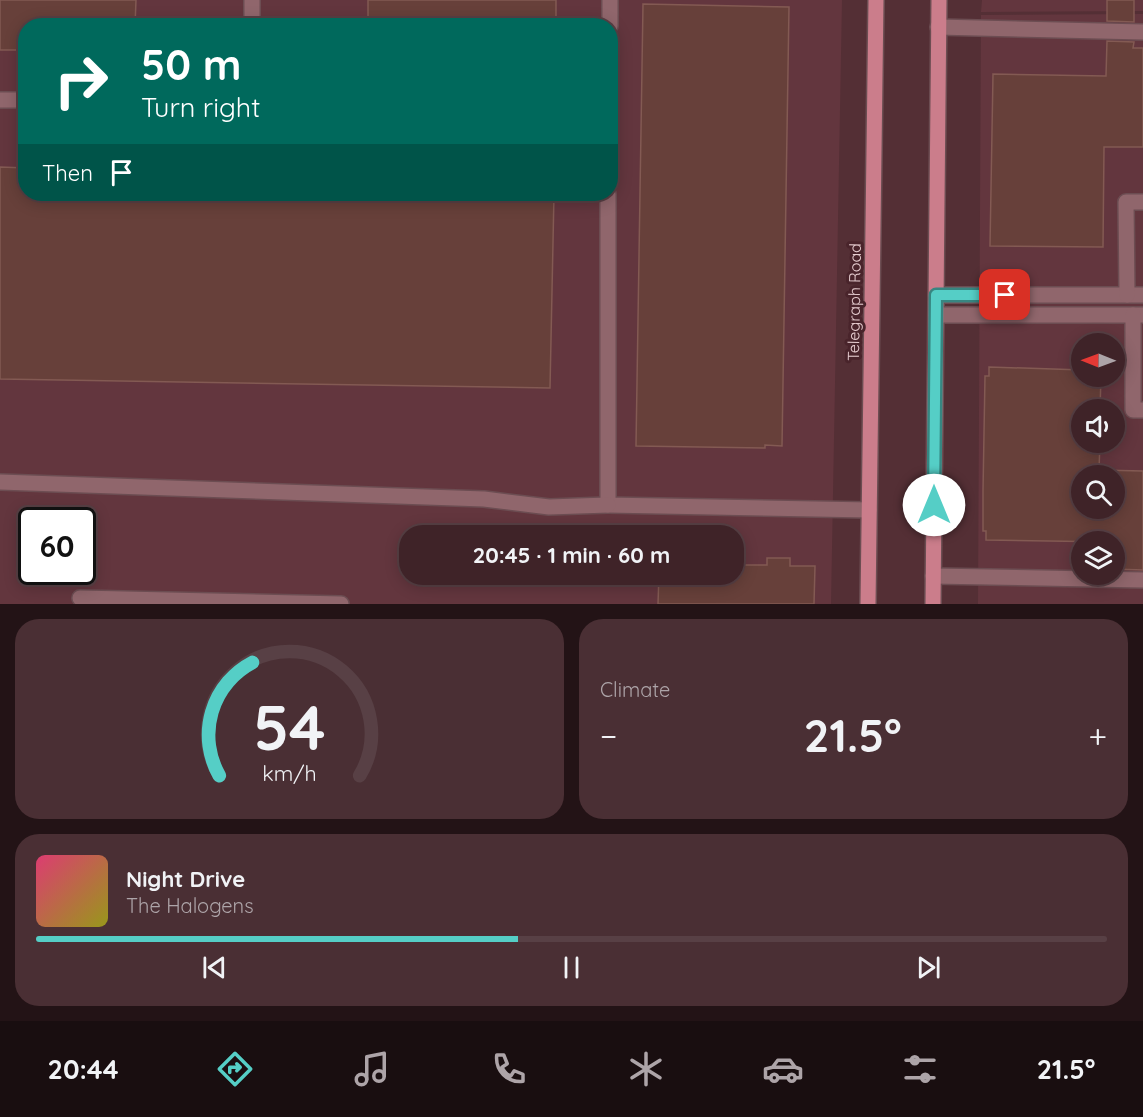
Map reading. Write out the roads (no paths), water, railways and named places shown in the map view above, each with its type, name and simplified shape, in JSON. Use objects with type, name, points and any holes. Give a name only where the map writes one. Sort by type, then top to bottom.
[{"type":"main road","name":"Telegraph Road","points":[[868,604],[876,0]]},
{"type":"main road","points":[[933,604],[939,0]]},
{"type":"lane","points":[[252,0],[252,18]]},
{"type":"lane","points":[[610,0],[610,18]]},
{"type":"lane","points":[[938,27],[1143,33]]},
{"type":"lane","points":[[0,100],[18,100]]},
{"type":"lane","points":[[608,201],[608,505]]},
{"type":"lane","points":[[1126,295],[1126,202],[1143,202]]},
{"type":"lane","points":[[936,295],[1143,295]]},
{"type":"lane","points":[[936,315],[1138,315],[1133,410],[1143,410]]},
{"type":"lane","points":[[0,482],[484,499],[549,507],[608,505],[869,510]]},
{"type":"lane","points":[[933,576],[1143,580]]},
{"type":"lane","points":[[80,598],[341,604]]}]
